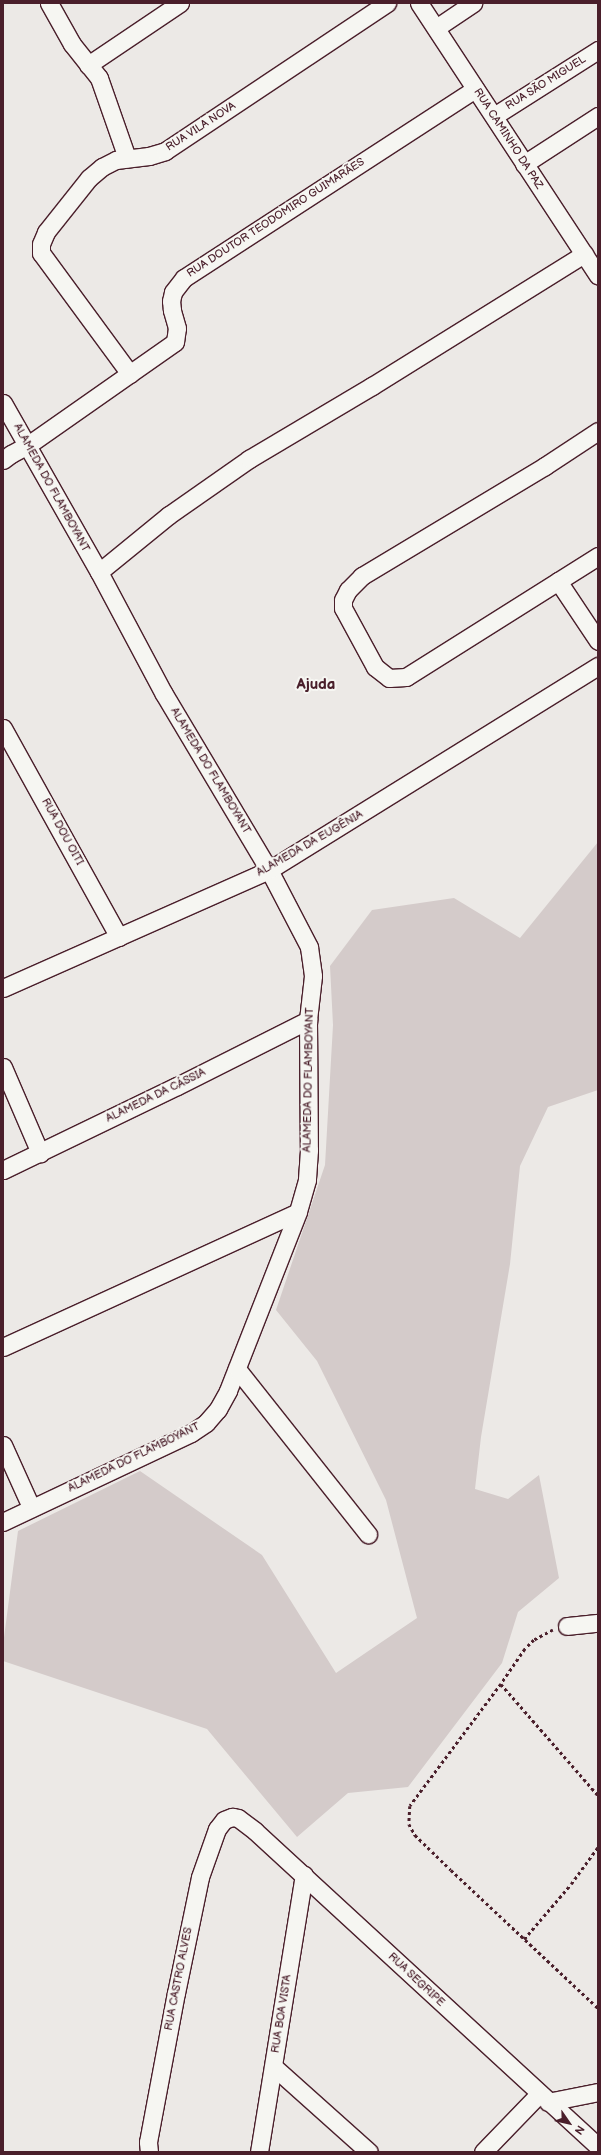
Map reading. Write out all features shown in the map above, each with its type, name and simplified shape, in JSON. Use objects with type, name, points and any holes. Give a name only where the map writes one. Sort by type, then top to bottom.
[{"type":"street","points":[[49,3],[72,44],[99,78],[127,158]]},
{"type":"street","points":[[88,65],[180,3]]},
{"type":"street","name":"RUA VILA NOVA","points":[[130,374],[48,264],[40,249],[46,232],[89,178],[102,167],[116,160],[149,156],[165,151],[387,3]]},
{"type":"street","name":"RUA CAMINHO DA PAZ","points":[[419,3],[598,275]]},
{"type":"street","points":[[436,28],[473,3]]},
{"type":"street","name":"RUA SÃO MIGUEL","points":[[494,116],[598,50]]},
{"type":"street","name":"RUA DOUTOR TEODOMIRO GUIMARÃES","points":[[3,460],[28,445],[175,342],[178,328],[172,310],[171,301],[173,292],[184,278],[475,89]]},
{"type":"street","points":[[524,164],[598,116]]},
{"type":"street","points":[[99,572],[169,515],[249,459],[372,386],[584,254]]},
{"type":"street","name":"ALAMEDA DO FLAMBOYANT","points":[[3,403],[28,445],[60,506],[99,572],[164,694],[270,870],[302,932],[312,962],[313,976],[308,1020],[309,1150],[307,1180],[298,1212],[228,1392],[218,1409],[206,1422],[185,1436],[3,1522]]},
{"type":"street","points":[[598,431],[545,466],[362,576],[348,590],[343,600],[343,608],[374,667],[389,678],[397,679],[406,677],[598,556]]},
{"type":"street","points":[[558,581],[598,641]]},
{"type":"street","name":"ALAMEDA DA EUGÊNIA","points":[[3,988],[270,870],[598,666]]},
{"type":"street","name":"RUA DOU OITI","points":[[3,728],[119,937]]},
{"type":"street","name":"ALAMEDA DA CÁSSIA","points":[[3,1170],[308,1020]]},
{"type":"street","points":[[3,1067],[40,1153]]},
{"type":"street","points":[[3,1347],[298,1212]]},
{"type":"street","points":[[237,1369],[368,1534]]},
{"type":"street","points":[[3,1445],[31,1508]]},
{"type":"street","points":[[567,1626],[598,1623]]},
{"type":"street","name":"RUA SEGRIPE","points":[[232,1817],[238,1818],[255,1831],[304,1875],[544,2098],[598,2146]]},
{"type":"street","name":"RUA CASTRO ALVES","points":[[149,2152],[148,2142],[174,2001],[200,1877],[217,1829],[224,1820],[232,1817]]},
{"type":"street","name":"RUA BOA VISTA","points":[[258,2152],[274,2067],[304,1875]]},
{"type":"street","points":[[274,2067],[369,2152]]},
{"type":"street","points":[[483,2152],[544,2098],[598,2092]]},
{"type":"path","points":[[567,1626],[546,1632],[534,1640],[525,1649],[501,1684],[410,1806],[408,1816],[409,1824],[415,1835],[598,2008]]},
{"type":"path","points":[[501,1684],[598,1795]]},
{"type":"path","points":[[524,1939],[571,1884],[598,1847]]},
{"type":"shaded area","points":[[598,842],[598,1090],[548,1107],[520,1166],[510,1264],[481,1437],[475,1489],[508,1499],[539,1475],[559,1578],[518,1612],[502,1663],[408,1787],[348,1793],[297,1837],[207,1729],[3,1661],[3,1645],[18,1531],[140,1471],[262,1555],[336,1673],[417,1618],[386,1500],[317,1361],[276,1310],[325,1165],[333,1025],[330,966],[372,910],[454,898],[520,938]]},
{"type":"district","name":"Ajuda","points":[[316,685]]}]
